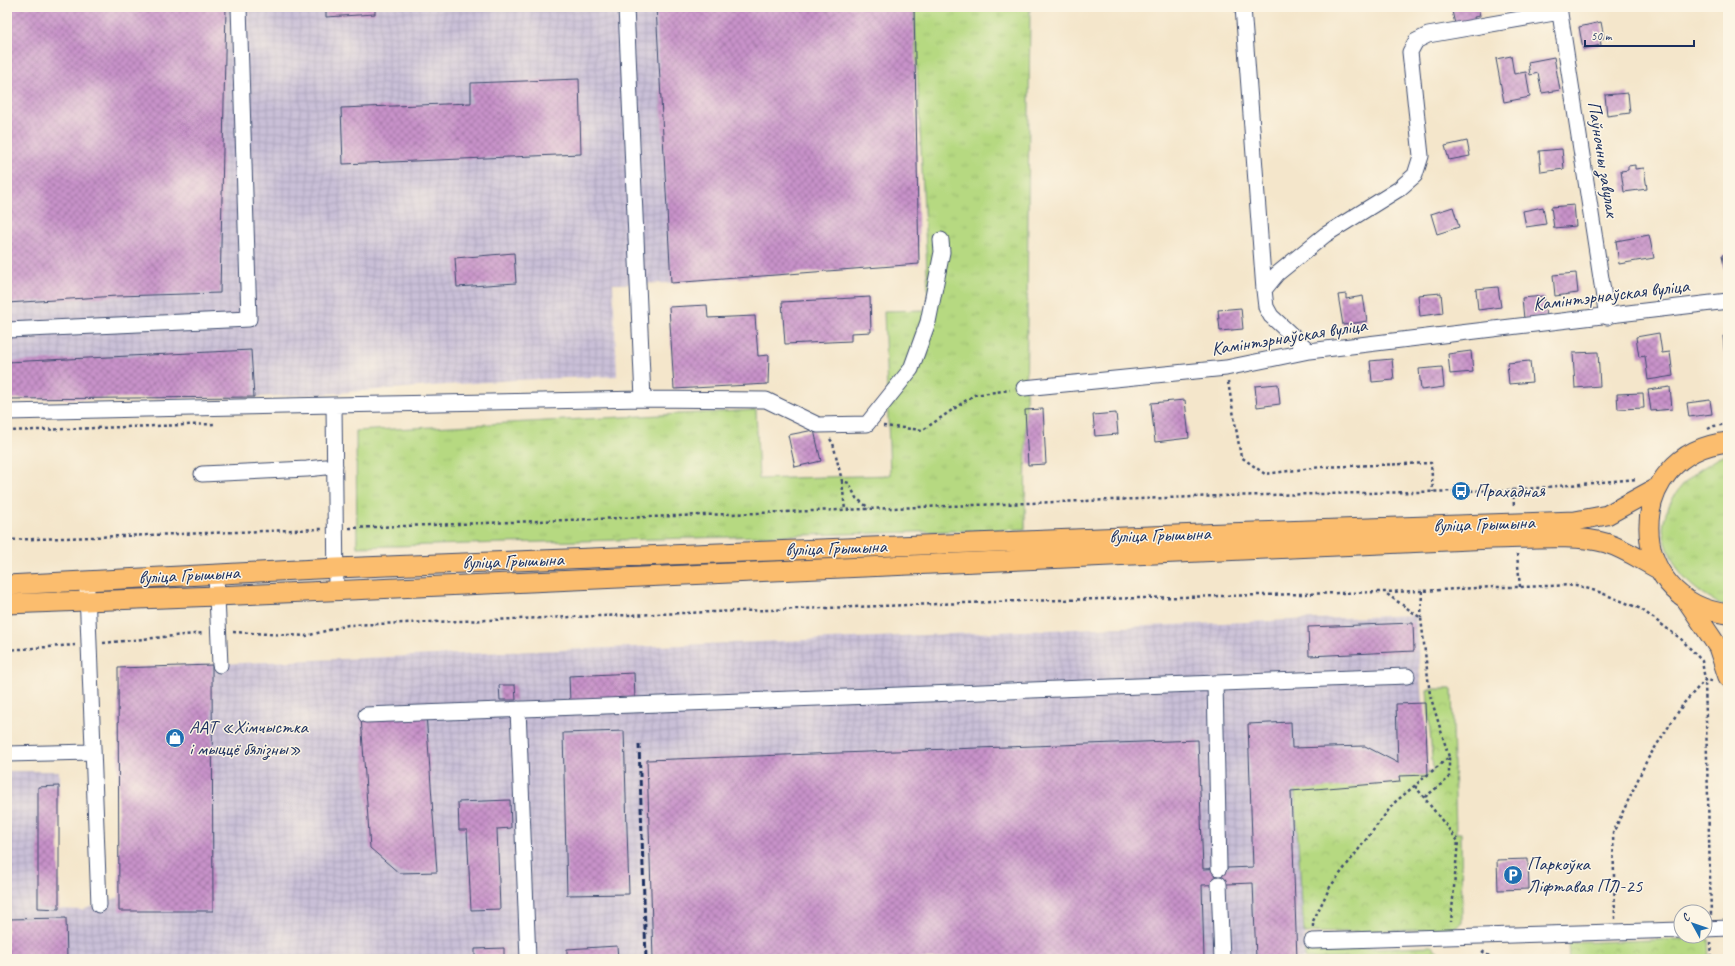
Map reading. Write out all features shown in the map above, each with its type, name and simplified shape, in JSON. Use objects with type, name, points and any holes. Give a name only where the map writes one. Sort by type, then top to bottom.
[{"type":"main road","points":[[1728,442],[1713,444],[1687,455],[1676,464],[1658,487],[1652,500],[1648,528],[1652,556],[1658,569],[1671,586],[1687,601],[1718,647],[1728,677]]},
{"type":"main road","name":"вуліца Грышына","points":[[7,585],[336,568],[1241,532],[1575,521],[1607,515],[1658,487]]},
{"type":"main road","name":"вуліца Грышына","points":[[7,604],[1492,539],[1573,538],[1605,543],[1627,552],[1658,569]]},
{"type":"main road","points":[[1687,601],[1713,612],[1728,614]]},
{"type":"street","points":[[7,330],[249,318],[239,7]]},
{"type":"street","points":[[626,7],[644,399]]},
{"type":"street","points":[[1243,7],[1266,306],[1271,316],[1309,351]]},
{"type":"street","points":[[1264,290],[1277,274],[1325,235],[1398,190],[1415,175],[1421,156],[1410,52],[1416,41],[1428,35],[1559,9]]},
{"type":"street","name":"Паўночны завулак","points":[[1559,9],[1607,317]]},
{"type":"street","points":[[7,412],[644,399],[766,400],[818,425],[867,424],[911,369],[928,322],[942,252],[942,240]]},
{"type":"street","name":"Камінтэрнаўская вуліца","points":[[1024,388],[1226,368],[1309,351],[1607,317],[1728,301]]},
{"type":"street","points":[[334,406],[337,529],[336,590]]},
{"type":"street","points":[[202,474],[308,469],[335,466]]},
{"type":"street","points":[[216,574],[220,665]]},
{"type":"street","points":[[85,580],[88,601],[92,752],[99,904]]},
{"type":"street","points":[[366,715],[1406,676]]},
{"type":"street","points":[[1215,683],[1219,868]]},
{"type":"street","points":[[518,709],[528,959]]},
{"type":"street","points":[[7,754],[92,752]]},
{"type":"street","points":[[1219,884],[1222,959]]},
{"type":"street","points":[[1713,929],[1728,928]]},
{"type":"street","points":[[1312,941],[1673,930]]},
{"type":"path","points":[[1226,368],[1241,457],[1265,474],[1321,467],[1431,463],[1433,492]]},
{"type":"path","points":[[867,424],[923,430],[974,395],[1024,388]]},
{"type":"path","points":[[7,431],[222,424]]},
{"type":"path","points":[[1708,430],[1714,426],[1728,424]]},
{"type":"path","points":[[818,425],[833,444],[842,481],[846,510]]},
{"type":"path","points":[[7,540],[1220,496],[1513,490],[1640,479]]},
{"type":"path","points":[[842,481],[849,483],[856,498],[870,509]]},
{"type":"path","points":[[1513,490],[1514,506]]},
{"type":"path","points":[[1518,554],[1520,588]]},
{"type":"path","points":[[7,650],[89,644],[218,631],[306,636],[348,625],[1021,601],[1422,591],[1576,585],[1599,592],[1641,609],[1681,639],[1702,661],[1705,680],[1708,904]]},
{"type":"path","points":[[1422,591],[1421,618],[1430,695],[1449,757],[1449,778],[1425,797]]},
{"type":"path","points":[[1383,592],[1421,618]]},
{"type":"path","points":[[1615,932],[1613,833],[1647,760],[1684,703],[1705,680]]},
{"type":"path","points":[[1312,941],[1313,921],[1330,887],[1394,803],[1449,757]]},
{"type":"path","points":[[1415,786],[1458,841],[1450,937]]},
{"type":"path","points":[[1710,944],[1712,959]]},
{"type":"shaded area","points":[[7,7],[906,7],[919,264],[671,283],[613,284],[617,376],[514,380],[323,394],[254,397],[7,399]]},
{"type":"shaded area","points":[[1415,615],[1430,800],[1301,798],[1305,959],[7,959],[7,771],[59,771],[59,909],[82,910],[119,897],[118,668]]},
{"type":"green space","points":[[914,7],[1030,7],[1025,529],[357,547],[356,431],[756,410],[759,479],[890,475],[884,311],[929,310]]},
{"type":"green space","points":[[1728,455],[1728,606],[1715,602],[1702,594],[1681,574],[1669,552],[1663,534],[1663,529],[1664,520],[1670,503],[1675,494],[1687,480],[1717,459]]},
{"type":"green space","points":[[1452,689],[1456,833],[1461,833],[1462,922],[1452,929],[1304,933],[1294,781],[1433,772],[1427,690]]},
{"type":"green space","points":[[1673,939],[1673,944],[1708,944],[1709,959],[1569,959],[1568,943]]},
{"type":"green space","points":[[1431,946],[1439,952],[1438,959],[1305,959],[1305,950]]},
{"type":"building","points":[[7,7],[226,7],[220,293],[117,296],[7,303]]},
{"type":"building","points":[[326,7],[375,7],[375,14],[326,17]]},
{"type":"building","points":[[656,7],[914,7],[919,264],[671,283]]},
{"type":"building","points":[[1451,7],[1478,7],[1480,16],[1474,17],[1475,24],[1456,28]]},
{"type":"building","points":[[1601,22],[1604,38],[1600,39],[1601,45],[1583,49],[1579,27]]},
{"type":"building","points":[[1511,56],[1514,74],[1526,72],[1530,97],[1504,102],[1496,59]]},
{"type":"building","points":[[1554,57],[1560,90],[1542,93],[1538,73],[1530,75],[1528,62]]},
{"type":"building","points":[[579,79],[581,154],[343,164],[341,108],[471,103],[471,83]]},
{"type":"building","points":[[1628,93],[1630,113],[1607,116],[1605,95]]},
{"type":"building","points":[[1467,141],[1470,156],[1449,160],[1445,146]]},
{"type":"building","points":[[1562,149],[1564,169],[1541,172],[1539,151]]},
{"type":"building","points":[[1635,165],[1635,169],[1644,168],[1647,189],[1624,192],[1621,171],[1628,170],[1628,166]]},
{"type":"building","points":[[1574,205],[1576,226],[1554,228],[1551,207]]},
{"type":"building","points":[[1453,207],[1459,227],[1437,234],[1431,214]]},
{"type":"building","points":[[1543,207],[1546,224],[1526,227],[1523,211]]},
{"type":"building","points":[[1649,235],[1654,258],[1619,264],[1616,241]]},
{"type":"building","points":[[514,253],[516,283],[457,287],[455,258]]},
{"type":"building","points":[[1728,254],[1728,279],[1726,279],[1722,255]]},
{"type":"building","points":[[1576,273],[1578,293],[1555,296],[1553,275]]},
{"type":"building","points":[[1498,287],[1501,307],[1478,310],[1476,289]]},
{"type":"building","points":[[1441,293],[1443,313],[1420,316],[1418,295]]},
{"type":"building","points":[[1346,294],[1346,299],[1363,296],[1367,321],[1343,325],[1338,295]]},
{"type":"building","points":[[1544,296],[1546,317],[1524,319],[1522,298]]},
{"type":"building","points":[[870,297],[871,332],[851,333],[851,341],[785,344],[782,302]]},
{"type":"building","points":[[707,305],[708,318],[755,316],[758,356],[769,355],[768,384],[674,389],[669,307]]},
{"type":"building","points":[[1241,308],[1243,329],[1220,331],[1218,310]]},
{"type":"building","points":[[1659,333],[1662,353],[1670,352],[1673,376],[1648,380],[1645,356],[1639,357],[1636,337]]},
{"type":"building","points":[[1723,336],[1728,336],[1728,357],[1725,357]]},
{"type":"building","points":[[251,350],[254,397],[7,399],[7,362]]},
{"type":"building","points":[[1471,351],[1473,372],[1450,374],[1448,354]]},
{"type":"building","points":[[1598,352],[1600,386],[1575,388],[1573,353]]},
{"type":"building","points":[[1392,359],[1394,380],[1372,382],[1370,361]]},
{"type":"building","points":[[1530,361],[1532,382],[1509,384],[1507,363]]},
{"type":"building","points":[[1442,367],[1444,387],[1421,390],[1419,369]]},
{"type":"building","points":[[1278,384],[1280,404],[1257,407],[1255,386]]},
{"type":"building","points":[[1670,387],[1672,409],[1651,411],[1648,390]]},
{"type":"building","points":[[1643,393],[1644,408],[1618,409],[1617,394]]},
{"type":"building","points":[[1185,400],[1189,438],[1155,442],[1151,403]]},
{"type":"building","points":[[1710,400],[1712,414],[1689,417],[1687,403]]},
{"type":"building","points":[[1043,409],[1046,464],[1028,465],[1025,410]]},
{"type":"building","points":[[1116,413],[1118,434],[1095,436],[1093,415]]},
{"type":"building","points":[[814,430],[821,461],[795,467],[788,435]]},
{"type":"building","points":[[1413,623],[1414,651],[1309,656],[1308,627]]},
{"type":"building","points":[[212,665],[213,911],[119,911],[118,668]]},
{"type":"building","points":[[634,673],[635,699],[570,702],[569,676]]},
{"type":"building","points":[[499,685],[515,685],[516,700],[500,700]]},
{"type":"building","points":[[1425,703],[1428,775],[1399,776],[1400,782],[1291,791],[1297,959],[1256,959],[1253,883],[1202,885],[1204,959],[653,959],[647,760],[1198,740],[1203,869],[1253,867],[1248,724],[1291,722],[1292,748],[1365,746],[1398,763],[1396,704]]},
{"type":"building","points":[[426,713],[437,872],[399,873],[370,848],[361,717]]},
{"type":"building","points":[[624,731],[629,894],[567,895],[563,733]]},
{"type":"building","points":[[59,786],[59,909],[38,908],[38,787]]},
{"type":"building","points":[[510,800],[511,828],[497,829],[500,909],[471,910],[467,830],[459,830],[458,802]]},
{"type":"building","name":"Паркоўка Ліфтавая ПЛ-25","points":[[1528,859],[1529,889],[1498,890],[1497,860]]},
{"type":"building","points":[[66,918],[67,959],[7,959],[7,919]]},
{"type":"building","points":[[617,946],[618,959],[567,959],[567,949]]},
{"type":"building","points":[[504,948],[504,959],[475,959],[475,949]]},
{"type":"railway","points":[[639,744],[646,959]]},
{"type":"place","name":"Прахадная","points":[[1461,491]]},
{"type":"place","name":"ААТ «Хімчыстка і мыццё бялізны»","points":[[175,738]]},
{"type":"place","name":"Паркоўка Ліфтавая ПЛ-25","points":[[1513,875]]}]
